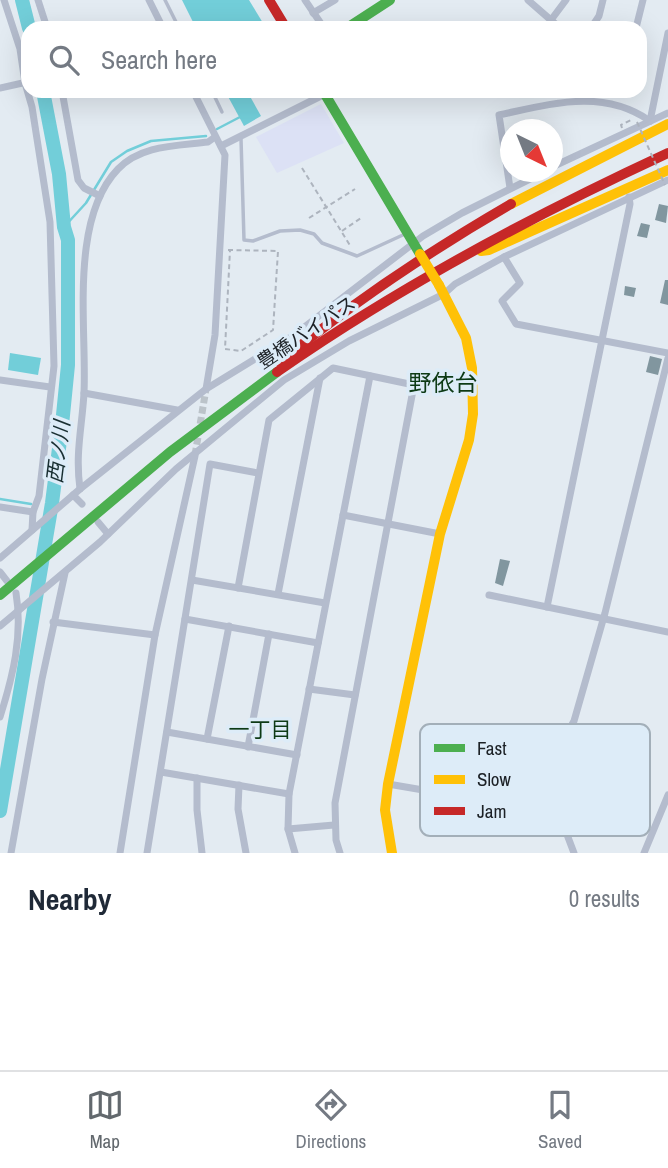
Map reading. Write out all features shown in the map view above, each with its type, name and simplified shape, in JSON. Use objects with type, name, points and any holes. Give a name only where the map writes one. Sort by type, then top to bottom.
[{"type":"main road","points":[[269,0],[282,21]]},
{"type":"main road","points":[[358,21],[390,0]]},
{"type":"main road","points":[[328,98],[442,289],[466,338],[474,395],[469,440],[440,534],[388,783],[385,810],[392,853]]},
{"type":"main road","points":[[227,408],[322,327],[397,274],[530,193],[590,160],[668,124]]},
{"type":"main road","name":"豊橋バイパス","points":[[0,596],[227,408],[388,299],[467,253],[597,185],[668,153]]},
{"type":"main road","points":[[467,253],[489,250],[668,170]]},
{"type":"street","points":[[4,0],[21,54]]},
{"type":"street","points":[[38,0],[45,21]]},
{"type":"street","points":[[149,0],[160,21]]},
{"type":"street","points":[[305,0],[319,21]]},
{"type":"street","points":[[313,13],[335,0]]},
{"type":"street","points":[[528,0],[551,20],[566,0]]},
{"type":"street","points":[[596,21],[603,0]]},
{"type":"street","points":[[638,21],[643,0]]},
{"type":"street","points":[[650,121],[668,33]]},
{"type":"street","points":[[0,88],[21,83]]},
{"type":"street","points":[[30,98],[50,222],[54,366],[39,496],[33,512],[32,531]]},
{"type":"street","points":[[63,98],[78,180],[84,188],[100,196]]},
{"type":"street","points":[[196,98],[225,155],[215,335],[206,389]]},
{"type":"street","points":[[221,146],[313,98]]},
{"type":"street","points":[[510,188],[499,115],[568,100],[605,101],[639,113],[650,121]]},
{"type":"street","points":[[563,162],[668,113]]},
{"type":"street","points":[[80,489],[76,464],[84,393],[85,253],[100,196],[113,175],[134,155],[150,150],[208,142],[215,137]]},
{"type":"street","points":[[0,558],[80,489],[206,389],[294,335],[417,249],[423,236],[523,182]]},
{"type":"street","points":[[0,625],[63,574],[176,469],[247,409],[316,360],[442,289],[629,197],[666,182]]},
{"type":"street","points":[[547,607],[630,204],[629,197]]},
{"type":"street","points":[[505,257],[520,283],[502,301],[516,324],[668,356],[603,620],[573,724]]},
{"type":"street","points":[[238,588],[269,420],[333,368],[414,385],[334,803],[334,825],[340,853]]},
{"type":"street","points":[[295,853],[288,829],[289,793],[370,376]]},
{"type":"street","points":[[278,594],[320,378]]},
{"type":"street","points":[[0,380],[50,387]]},
{"type":"street","points":[[84,393],[177,410]]},
{"type":"street","points":[[120,853],[155,635],[195,455]]},
{"type":"street","points":[[147,853],[210,464],[258,473]]},
{"type":"street","points":[[74,495],[82,504]]},
{"type":"street","points":[[0,507],[33,512]]},
{"type":"street","points":[[342,515],[440,534]]},
{"type":"street","points":[[98,522],[108,534]]},
{"type":"street","points":[[0,572],[7,581]]},
{"type":"street","points":[[11,853],[63,574]]},
{"type":"street","points":[[192,580],[326,603]]},
{"type":"street","points":[[0,717],[18,647],[21,608],[16,593]]},
{"type":"street","points":[[489,596],[668,632]]},
{"type":"street","points":[[185,619],[318,642]]},
{"type":"street","points":[[52,622],[155,635]]},
{"type":"street","points":[[207,739],[229,626]]},
{"type":"street","points":[[248,747],[269,634]]},
{"type":"street","points":[[309,689],[355,695]]},
{"type":"street","points":[[167,732],[297,755]]},
{"type":"street","points":[[160,772],[289,793]]},
{"type":"street","points":[[197,778],[197,810],[202,853]]},
{"type":"street","points":[[388,783],[420,789]]},
{"type":"street","points":[[239,785],[238,809],[246,853]]},
{"type":"street","points":[[644,853],[668,797]]},
{"type":"street","points":[[288,829],[334,825]]},
{"type":"street","points":[[568,836],[574,853]]},
{"type":"lane","points":[[165,0],[176,21]]},
{"type":"lane","points":[[215,98],[222,112]]},
{"type":"lane","points":[[241,136],[244,240],[253,241],[280,231],[300,230],[314,234],[322,243],[357,256],[407,233]]},
{"type":"path","points":[[637,122],[666,182]]},
{"type":"path","points":[[302,168],[357,256]]},
{"type":"path","points":[[309,218],[355,190]]},
{"type":"path","points":[[342,232],[361,218]]},
{"type":"path","points":[[220,250],[230,250],[278,251],[274,330],[241,351],[225,349],[230,250]]},
{"type":"shaded area","points":[[321,104],[344,143],[277,173],[256,137]]},
{"type":"water","points":[[182,0],[249,0],[262,21],[192,21]]},
{"type":"water","points":[[229,98],[251,98],[261,116],[244,126]]},
{"type":"water","points":[[10,353],[41,358],[38,375],[8,370]]},
{"type":"building","points":[[659,204],[668,206],[666,223],[655,220]]},
{"type":"building","points":[[641,223],[650,225],[647,238],[637,236]]},
{"type":"building","points":[[665,280],[668,280],[668,305],[660,303]]},
{"type":"building","points":[[625,286],[636,288],[634,297],[624,295]]},
{"type":"building","points":[[650,356],[662,359],[658,375],[646,372]]},
{"type":"building","points":[[500,559],[510,561],[503,586],[495,583]]},
{"type":"waterway","name":"西ノ川","points":[[22,0],[27,21]]},
{"type":"waterway","name":"西ノ川","points":[[0,811],[52,503],[68,365],[68,240],[44,98]]},
{"type":"waterway","points":[[217,129],[240,117]]},
{"type":"waterway","points":[[64,227],[86,203],[111,162],[127,151],[151,141],[206,136]]},
{"type":"waterway","points":[[0,499],[31,504]]},
{"type":"tunnel","points":[[195,455],[206,389]]},
{"type":"traffic: fast","points":[[358,21],[390,0]]},
{"type":"traffic: fast","points":[[327,98],[420,254]]},
{"type":"traffic: fast","points":[[0,595],[170,452],[277,372]]},
{"type":"traffic: slow","points":[[511,204],[668,124]]},
{"type":"traffic: slow","points":[[481,251],[489,250],[668,170]]},
{"type":"traffic: slow","points":[[420,254],[439,285]]},
{"type":"traffic: slow","points":[[392,853],[385,810],[388,784],[440,534],[469,440],[473,414],[472,368],[466,338],[439,285]]},
{"type":"traffic: jam","points":[[269,0],[282,21]]},
{"type":"traffic: jam","points":[[277,372],[371,310],[468,254],[668,153]]},
{"type":"traffic: jam","points":[[280,362],[392,278],[511,204]]},
{"type":"district","name":"野依台","points":[[443,382]]},
{"type":"district","name":"一丁目","points":[[260,729]]}]
